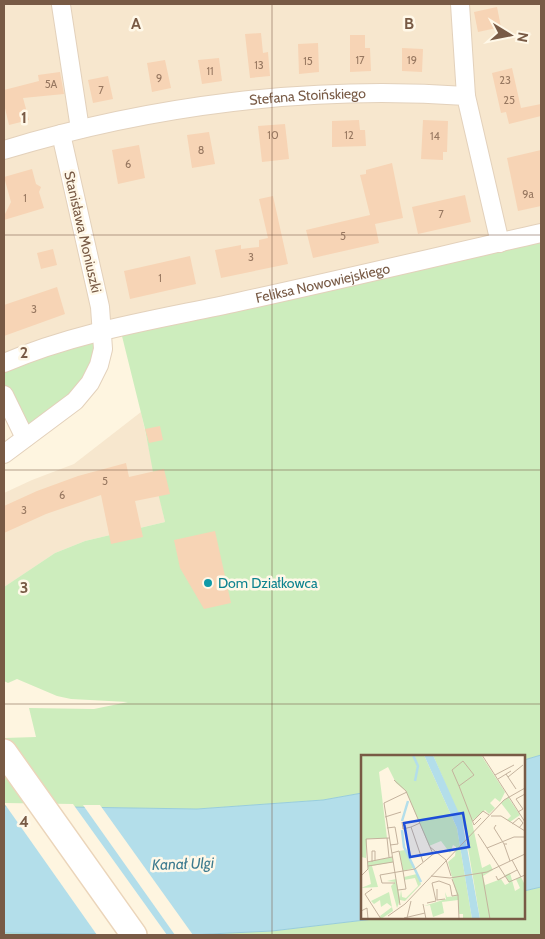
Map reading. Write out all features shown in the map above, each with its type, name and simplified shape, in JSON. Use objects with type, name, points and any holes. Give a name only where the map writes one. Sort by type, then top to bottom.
[{"type":"main road","points":[[4,752],[134,935]]},
{"type":"street","points":[[460,4],[466,96],[500,242]]},
{"type":"street","points":[[61,5],[80,129]]},
{"type":"street","name":"Stefana Stoińskiego","points":[[4,150],[80,129],[218,104],[299,96],[346,94],[466,96]]},
{"type":"street","name":"Stanisława Moniuszki","points":[[4,454],[75,400],[90,383],[99,365],[103,349],[100,307],[62,134]]},
{"type":"street","name":"Feliksa Nowowiejskiego","points":[[4,363],[41,348],[102,331],[541,233]]},
{"type":"street","points":[[4,395],[25,438]]},
{"type":"shaded area","points":[[4,4],[541,4],[541,233],[4,363]]},
{"type":"shaded area","points":[[141,412],[165,522],[85,541],[55,553],[4,587],[4,493],[74,464]]},
{"type":"green space","points":[[541,233],[541,755],[525,760],[525,755],[361,755],[361,793],[323,800],[197,809],[4,806],[4,738],[36,737],[29,708],[94,709],[128,702],[71,699],[57,696],[17,679],[8,683],[4,681],[4,587],[55,553],[85,541],[165,522],[145,429],[120,328]]},
{"type":"green space","points":[[102,331],[99,365],[25,438],[4,395],[4,363]]},
{"type":"green space","points":[[541,887],[541,935],[189,935],[272,931],[374,919],[525,919],[525,891]]},
{"type":"green space","points":[[4,933],[189,935],[4,935]]},
{"type":"water","points":[[541,755],[541,887],[525,891],[525,760]]},
{"type":"water","name":"Kanał Ulgi","points":[[361,793],[361,919],[374,919],[272,931],[189,935],[4,933],[4,806],[197,809],[323,800]]},
{"type":"pier","points":[[4,803],[73,804],[167,935],[97,935]]},
{"type":"pier","points":[[83,805],[100,805],[193,935],[175,935]]},
{"type":"building","points":[[497,7],[501,27],[478,32],[474,12]]},
{"type":"building","points":[[261,33],[263,53],[268,52],[270,76],[250,78],[245,34]]},
{"type":"building","points":[[350,35],[365,35],[365,48],[370,48],[371,71],[350,72]]},
{"type":"building","points":[[318,43],[319,72],[299,74],[298,44]]},
{"type":"building","points":[[402,48],[423,49],[422,72],[402,71]]},
{"type":"building","points":[[219,58],[222,81],[202,84],[198,60]]},
{"type":"building","points":[[165,60],[171,88],[152,92],[147,63]]},
{"type":"building","points":[[512,68],[521,108],[541,104],[541,116],[509,124],[506,112],[501,113],[492,73]]},
{"type":"building","points":[[60,72],[64,94],[23,98],[29,120],[9,125],[4,104],[4,90],[39,81],[38,75]]},
{"type":"building","points":[[108,76],[113,99],[93,103],[88,80]]},
{"type":"building","points":[[359,120],[360,130],[365,130],[366,146],[332,147],[332,121]]},
{"type":"building","points":[[423,120],[448,121],[447,152],[443,152],[443,160],[421,159]]},
{"type":"building","points":[[285,124],[289,159],[262,162],[258,126]]},
{"type":"building","points":[[209,132],[215,164],[192,168],[187,135]]},
{"type":"building","points":[[139,145],[145,178],[118,184],[112,150]]},
{"type":"building","points":[[541,150],[541,206],[518,211],[507,158]]},
{"type":"building","points":[[392,163],[403,218],[375,224],[379,243],[313,258],[306,230],[370,215],[360,175],[366,174],[366,170]]},
{"type":"building","points":[[32,169],[36,184],[41,187],[39,192],[44,208],[4,220],[11,202],[4,177]]},
{"type":"building","points":[[465,195],[471,222],[418,234],[412,207]]},
{"type":"building","points":[[273,196],[288,264],[221,278],[215,250],[241,245],[241,249],[259,247],[259,240],[268,238],[259,199]]},
{"type":"building","points":[[53,249],[57,265],[41,269],[37,253]]},
{"type":"building","points":[[190,256],[196,284],[130,299],[124,271]]},
{"type":"building","points":[[57,287],[65,314],[4,336],[4,305]]},
{"type":"building","points":[[160,426],[163,440],[149,443],[145,429]]},
{"type":"building","points":[[126,463],[129,477],[164,469],[170,494],[135,501],[143,537],[111,544],[101,495],[46,514],[4,533],[4,506],[37,491],[78,476]]},
{"type":"building","name":"Dom Działkowca","points":[[215,531],[231,603],[204,609],[180,568],[174,540]]},
{"type":"place","name":"Dom Działkowca","points":[[208,583]]}]
